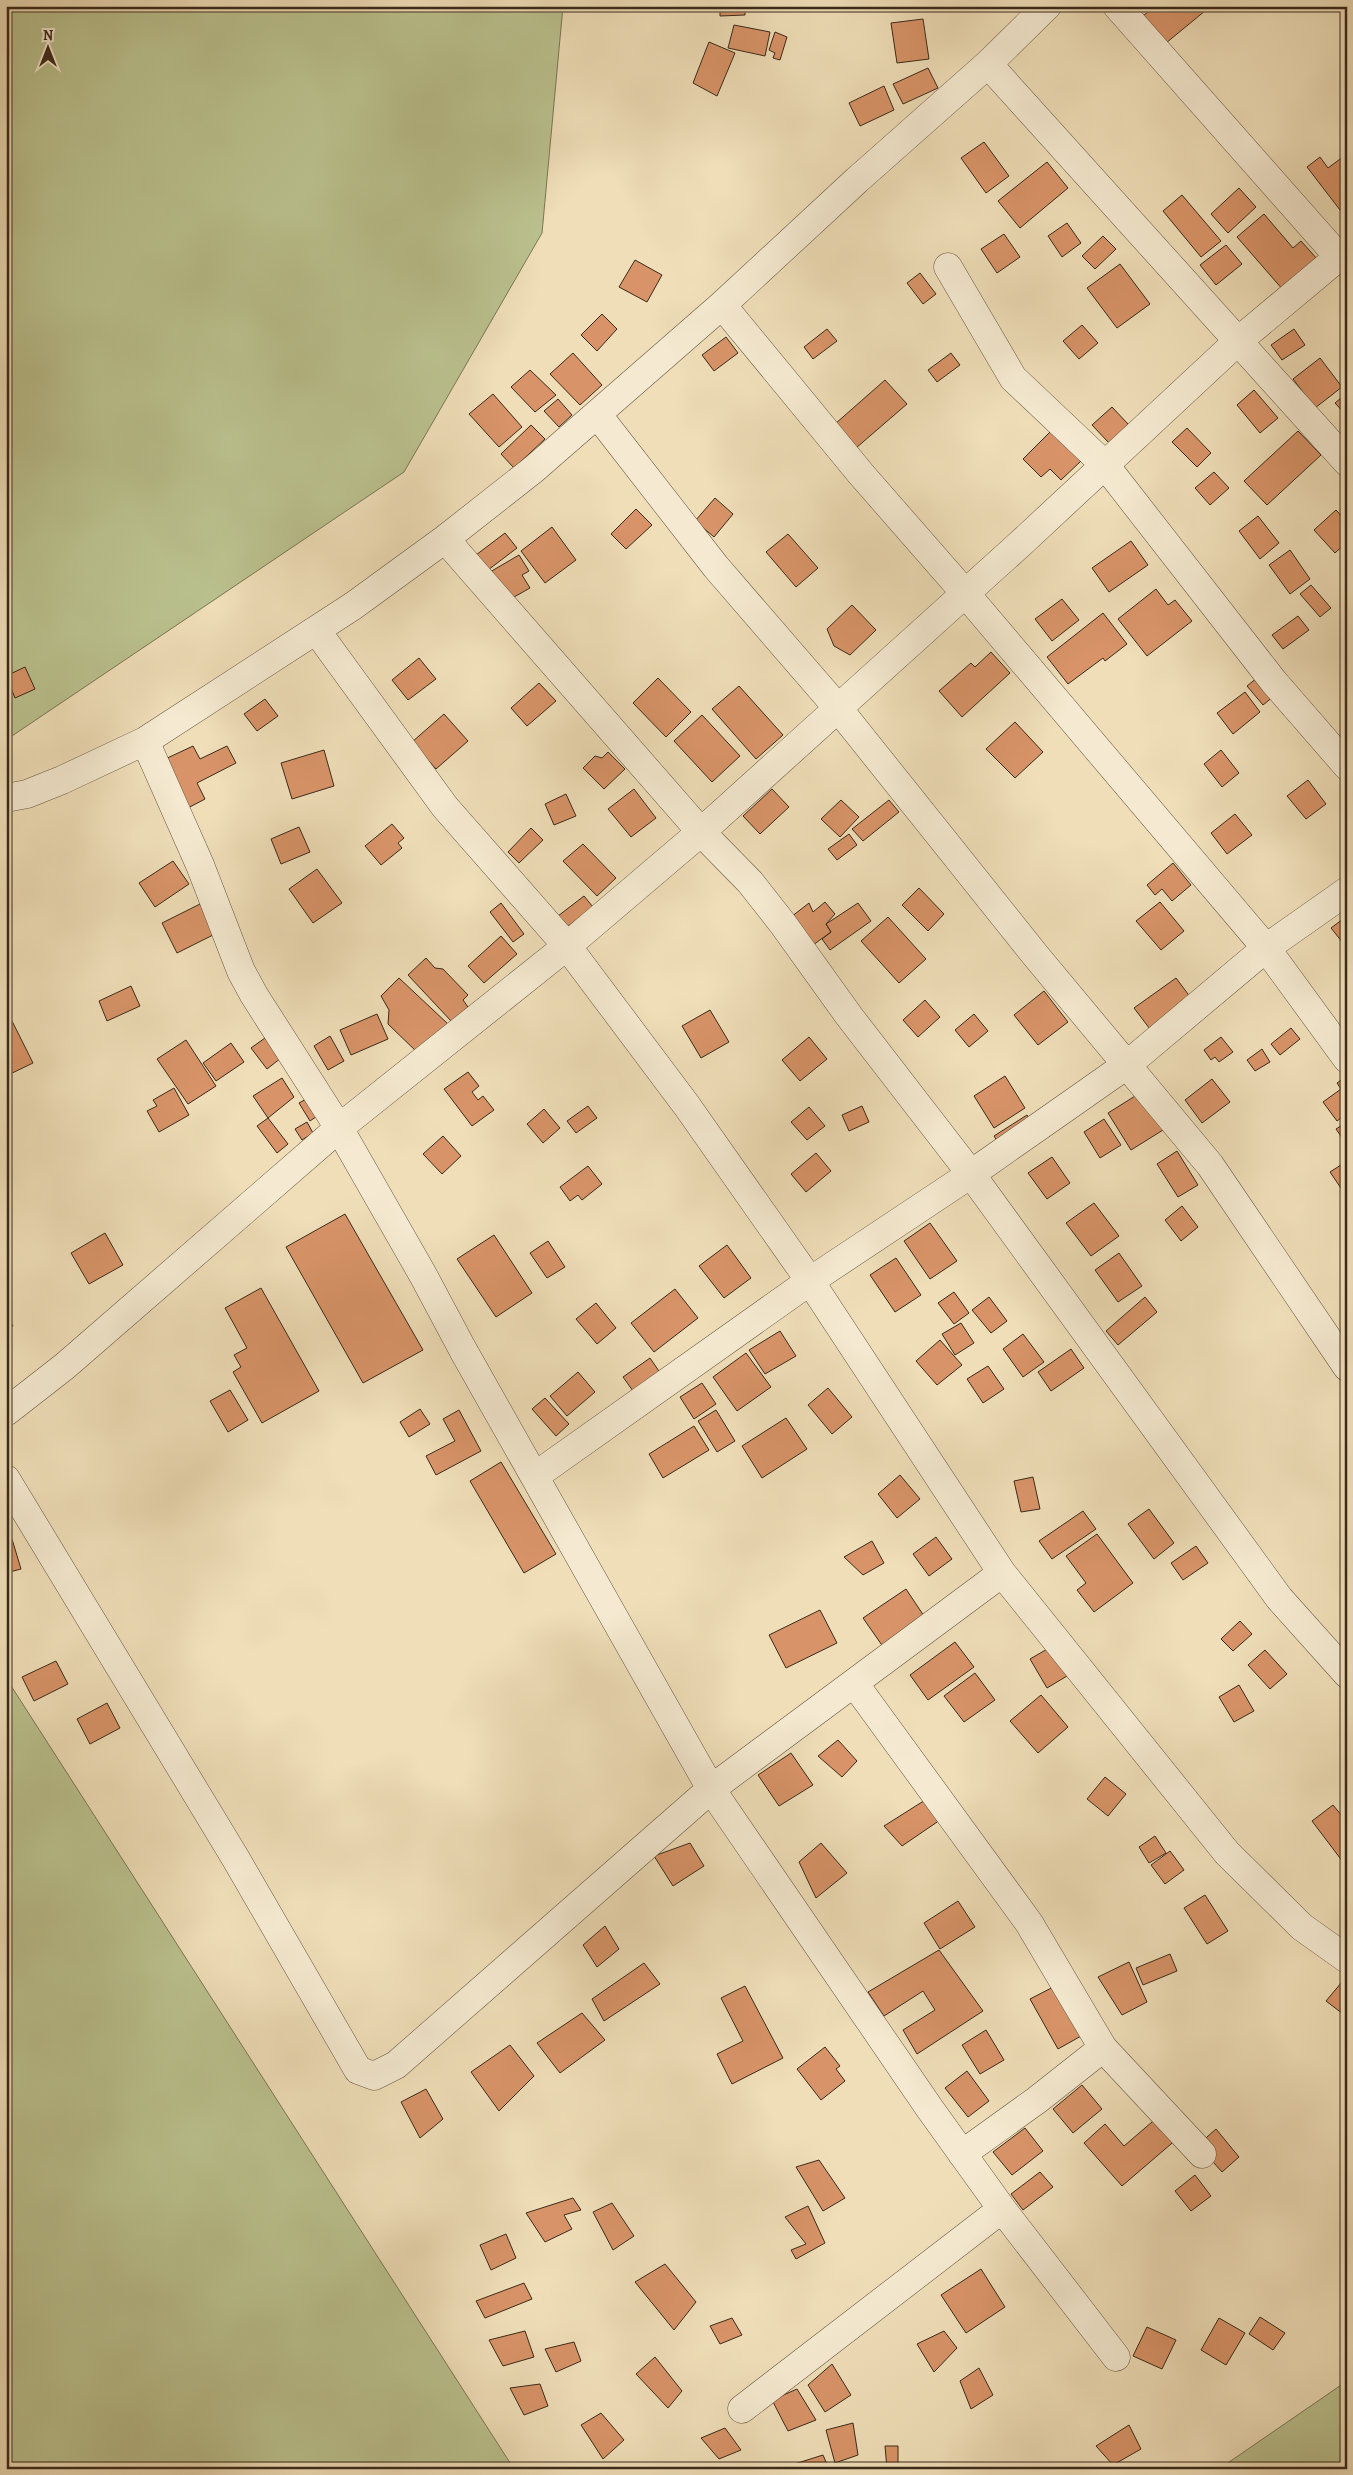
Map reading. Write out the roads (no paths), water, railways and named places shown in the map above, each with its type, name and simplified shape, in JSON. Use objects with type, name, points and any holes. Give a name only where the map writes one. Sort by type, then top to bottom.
[{"type":"street","points":[[6,798],[27,794],[62,780],[145,741],[316,630],[445,540],[534,469],[722,306],[857,180],[988,64],[1048,6]]},
{"type":"street","points":[[6,1412],[80,1353],[339,1128],[567,946],[701,832],[1238,342],[1342,253],[1117,6]]},
{"type":"street","points":[[988,64],[1347,462]]},
{"type":"street","points":[[948,266],[1013,378],[1105,465],[1274,682],[1347,766]]},
{"type":"street","points":[[722,306],[861,474],[965,593],[1266,948],[1347,1060]]},
{"type":"street","points":[[597,414],[716,567],[837,707],[1036,956],[1128,1064],[1210,1165],[1347,1367]]},
{"type":"street","points":[[445,540],[701,832],[750,882],[849,1016],[971,1174],[1279,1598],[1347,1674]]},
{"type":"street","points":[[316,630],[445,807],[567,946],[687,1106],[810,1281],[1002,1573],[1227,1853],[1302,1927],[1347,1959]]},
{"type":"street","points":[[145,741],[200,865],[241,971],[254,995],[339,1128],[711,1789],[962,2154],[1116,2357]]},
{"type":"street","points":[[535,1476],[810,1281],[971,1174],[1128,1064],[1266,948],[1347,891]]},
{"type":"street","points":[[6,1479],[236,1860],[358,2070],[374,2076],[396,2065],[711,1789],[1002,1573]]},
{"type":"street","points":[[854,1683],[1028,1923],[1103,2048],[1202,2154]]},
{"type":"street","points":[[962,2154],[1037,2100],[1103,2048]]},
{"type":"street","points":[[742,2409],[1002,2209]]}]
